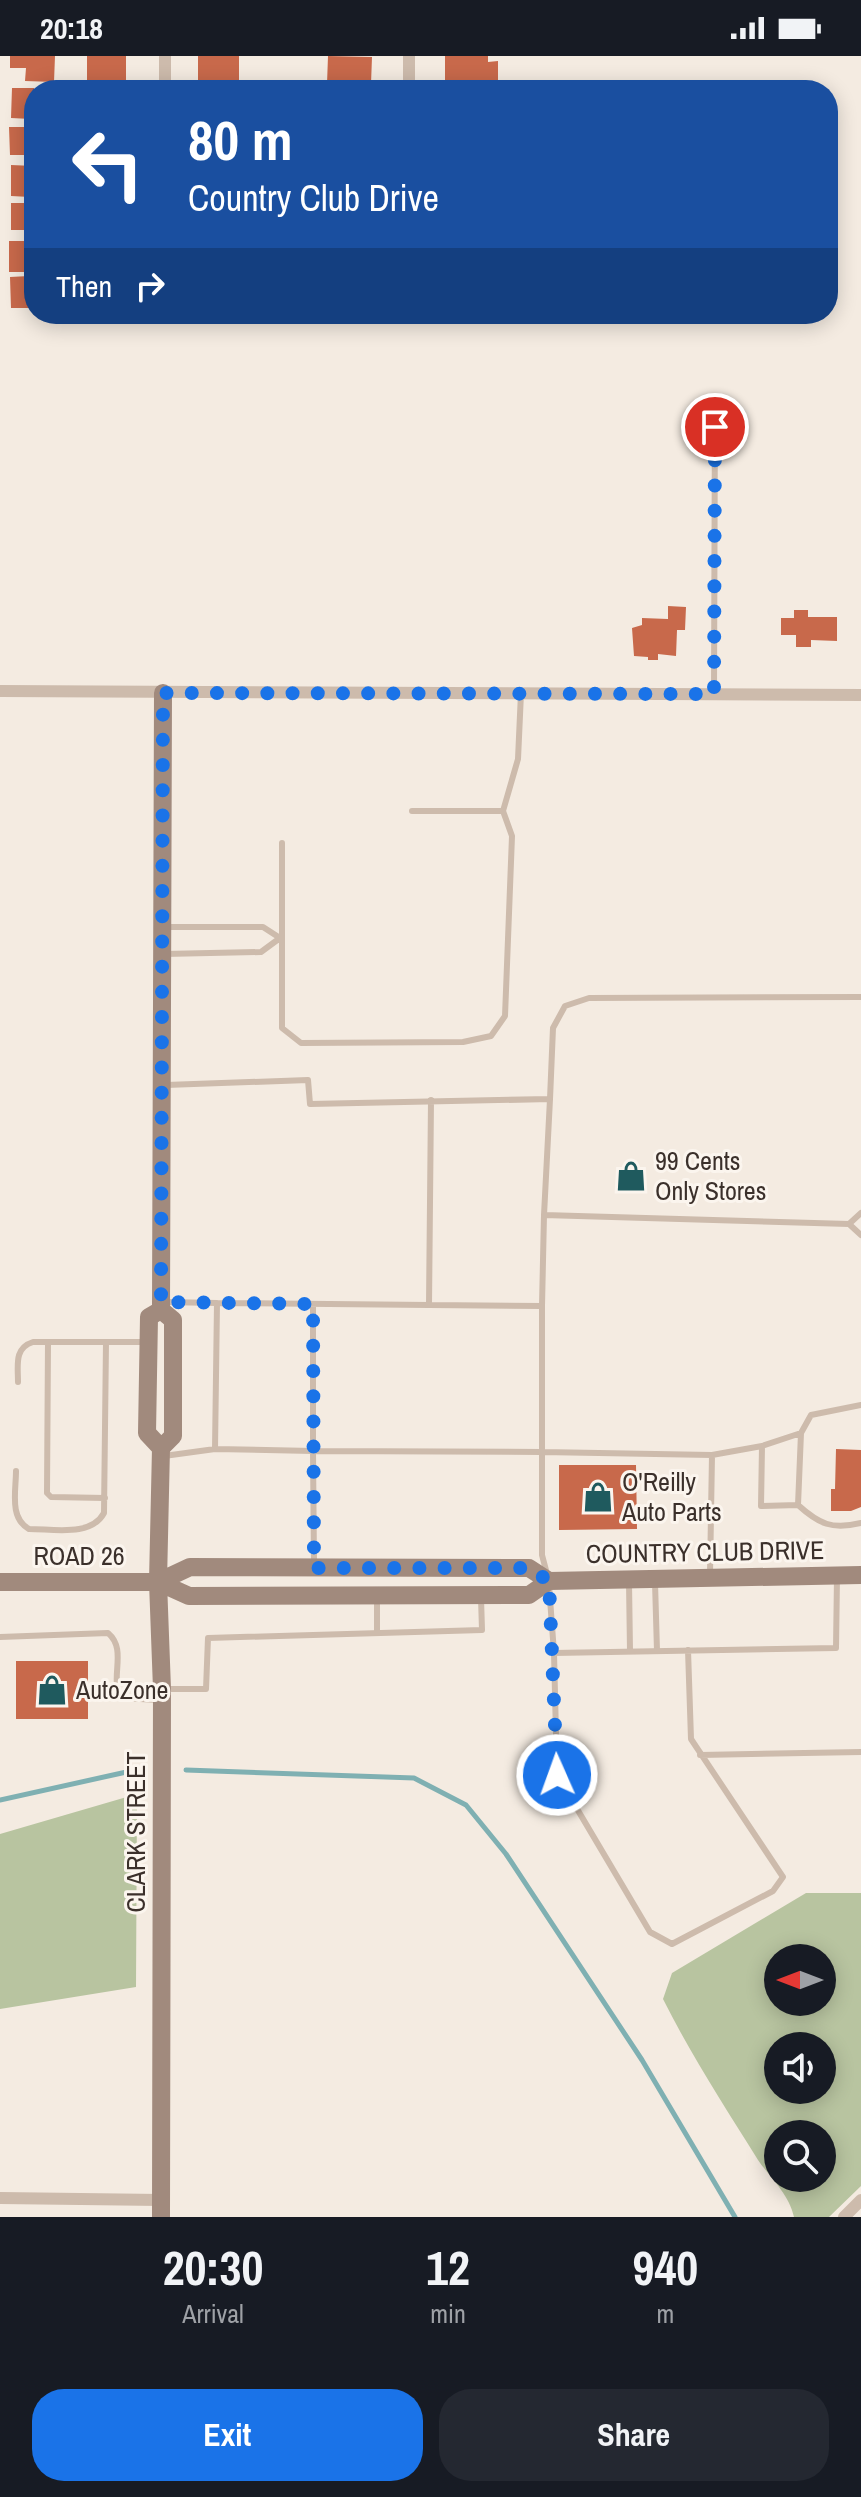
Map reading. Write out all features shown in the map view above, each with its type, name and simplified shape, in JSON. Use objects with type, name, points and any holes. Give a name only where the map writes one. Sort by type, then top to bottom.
[{"type":"street","points":[[165,56],[165,80]]},
{"type":"street","points":[[409,56],[409,80]]},
{"type":"street","points":[[0,691],[861,695]]},
{"type":"street","name":"CLARK STREET","points":[[161,2208],[162,1694],[158,1582],[161,1452],[173,1436],[173,1320],[161,1306],[163,693]]},
{"type":"street","name":"CLARK STREET","points":[[161,1306],[149,1317],[147,1433],[161,1452]]},
{"type":"street","points":[[148,1342],[160,1346],[161,1409],[173,1421]]},
{"type":"street","name":"COUNTRY CLUB DRIVE","points":[[158,1582],[190,1567],[529,1568],[549,1581]]},
{"type":"street","name":"COUNTRY CLUB DRIVE","points":[[158,1582],[189,1596],[529,1595],[549,1581],[861,1575]]},
{"type":"street","name":"ROAD 26","points":[[0,1582],[158,1582]]},
{"type":"street","points":[[0,2198],[161,2208]]},
{"type":"street","points":[[844,2217],[861,2200]]},
{"type":"lane","points":[[714,694],[715,399]]},
{"type":"lane","points":[[282,843],[282,1028],[301,1043],[463,1042],[491,1036],[505,1016],[512,836],[503,811],[518,759],[521,693]]},
{"type":"lane","points":[[412,811],[503,811]]},
{"type":"lane","points":[[162,927],[263,927],[280,938]]},
{"type":"lane","points":[[162,954],[261,952],[280,938]]},
{"type":"lane","points":[[688,1650],[691,1739],[783,1877],[773,1891],[672,1944],[650,1932],[557,1775],[554,1653],[549,1581],[542,1555],[542,1306],[553,1028],[565,1006],[589,998],[861,997]]},
{"type":"lane","points":[[162,1085],[308,1080],[310,1104],[550,1099]]},
{"type":"lane","points":[[429,1305],[431,1100]]},
{"type":"lane","points":[[849,1224],[861,1213]]},
{"type":"lane","points":[[544,1215],[849,1224],[861,1235]]},
{"type":"lane","points":[[215,1449],[217,1303]]},
{"type":"lane","points":[[161,1306],[217,1303],[542,1306]]},
{"type":"lane","points":[[313,1304],[314,1568]]},
{"type":"lane","points":[[18,1382],[17,1355],[25,1345],[48,1342],[148,1342]]},
{"type":"lane","points":[[48,1342],[47,1493],[51,1497],[105,1498]]},
{"type":"lane","points":[[16,1471],[16,1516],[21,1524],[29,1529],[88,1528],[99,1523],[104,1513],[105,1498],[106,1342]]},
{"type":"lane","points":[[798,1505],[801,1433],[811,1415],[861,1405]]},
{"type":"lane","points":[[161,1452],[215,1449],[712,1455],[762,1446],[801,1433]]},
{"type":"lane","points":[[762,1446],[761,1506],[798,1505],[824,1525],[861,1523]]},
{"type":"lane","points":[[710,1577],[712,1455]]},
{"type":"lane","points":[[554,1653],[836,1648],[837,1576]]},
{"type":"lane","points":[[655,1578],[657,1651]]},
{"type":"lane","points":[[629,1579],[630,1651]]},
{"type":"lane","points":[[0,1637],[108,1633],[114,1638],[118,1650],[116,1690],[121,1698],[206,1689],[208,1638],[482,1630],[481,1595]]},
{"type":"lane","points":[[377,1596],[377,1632]]},
{"type":"lane","points":[[700,1755],[861,1752]]},
{"type":"green space","points":[[137,1794],[136,1987],[0,2009],[0,1834]]},
{"type":"green space","points":[[806,1893],[861,1893],[861,2186],[829,2217],[794,2217],[782,2192],[836,2192],[836,2120],[764,2120],[764,2168],[721,2101],[663,1999],[672,1973]]},
{"type":"building","points":[[10,56],[55,56],[54,80],[25,80],[26,68],[10,68]]},
{"type":"building","points":[[87,56],[126,56],[126,80],[87,80]]},
{"type":"building","points":[[198,56],[239,56],[239,80],[198,80]]},
{"type":"building","points":[[328,56],[372,57],[371,80],[327,80]]},
{"type":"building","points":[[445,56],[488,56],[488,62],[498,61],[498,80],[445,80]]},
{"type":"building","points":[[12,88],[24,88],[24,119],[11,118]]},
{"type":"building","points":[[9,127],[24,127],[24,155],[10,155]]},
{"type":"building","points":[[11,165],[24,166],[24,197],[11,196]]},
{"type":"building","points":[[11,203],[24,203],[24,230],[11,230]]},
{"type":"building","points":[[9,241],[24,241],[24,272],[9,272]]},
{"type":"building","points":[[24,276],[24,308],[11,308],[10,277]]},
{"type":"building","points":[[668,606],[686,607],[685,630],[677,630],[676,656],[658,654],[658,660],[648,660],[648,657],[634,656],[632,628],[642,625],[642,618],[668,619]]},
{"type":"building","points":[[794,610],[808,610],[808,617],[837,617],[837,641],[811,640],[811,647],[796,647],[796,635],[781,635],[781,618],[794,618]]},
{"type":"building","points":[[836,1449],[861,1450],[861,1507],[851,1511],[831,1511]]},
{"type":"building","name":"O'Reilly Auto Parts","points":[[559,1465],[636,1465],[637,1529],[559,1530]]},
{"type":"building","name":"AutoZone","points":[[16,1661],[88,1661],[88,1719],[16,1719]]},
{"type":"waterway","points":[[186,1770],[414,1778],[466,1805],[506,1854],[642,2060],[735,2217]]},
{"type":"waterway","points":[[0,1800],[131,1771]]},
{"type":"place","name":"99 Cents Only Stores","points":[[631,1176]]},
{"type":"place","name":"O'Reilly Auto Parts","points":[[598,1497]]},
{"type":"place","name":"AutoZone","points":[[52,1690]]},
{"type":"route","points":[[557,1775],[549,1581],[529,1568],[314,1568],[313,1304],[161,1302],[163,693],[714,694],[715,427]]}]
